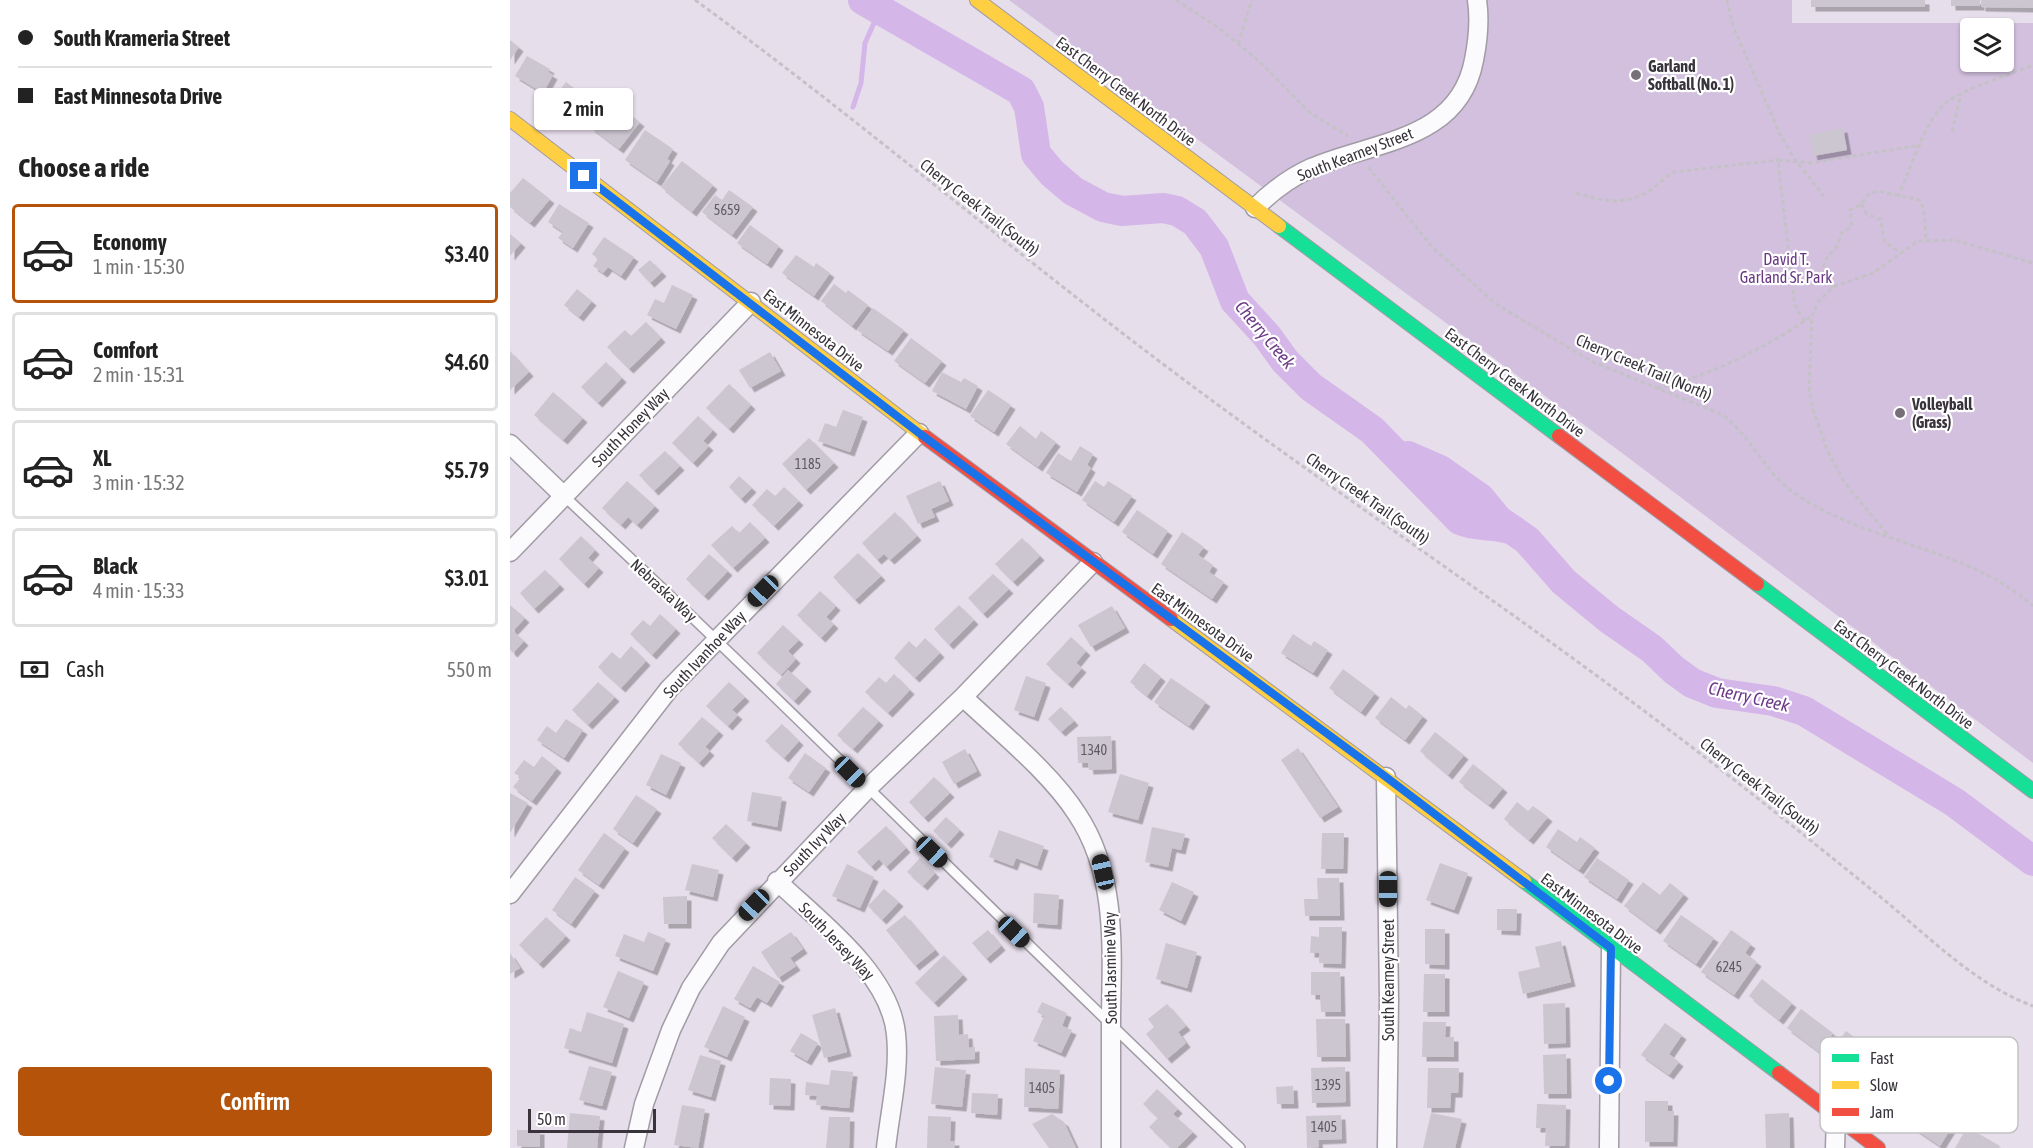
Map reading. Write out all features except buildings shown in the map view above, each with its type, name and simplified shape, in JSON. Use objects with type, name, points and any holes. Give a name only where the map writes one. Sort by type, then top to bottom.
[{"type":"street","name":"East Cherry Creek North Drive","points":[[977,0],[2033,791]]},
{"type":"street","name":"South Kearney Street","points":[[1255,208],[1278,188],[1302,173],[1417,131],[1442,117],[1457,103],[1468,83],[1473,65],[1478,32],[1477,0]]},
{"type":"street","name":"East Minnesota Drive","points":[[510,119],[919,433],[1386,777],[1820,1104]]},
{"type":"street","name":"South Honey Way","points":[[510,552],[751,302]]},
{"type":"street","name":"South Ivanhoe Way","points":[[510,894],[526,877],[626,742],[669,689],[919,433]]},
{"type":"street","name":"Nebraska Way","points":[[510,444],[564,496]]},
{"type":"street","name":"South Ivy Way","points":[[634,1148],[651,1082],[671,1030],[691,988],[721,943],[777,881],[867,789],[963,697],[1093,562]]},
{"type":"street","name":"South Jasmine Way","points":[[963,697],[1061,793],[1076,812],[1097,849],[1107,886],[1110,916],[1111,1148]]},
{"type":"street","name":"South Kearney Street","points":[[1386,777],[1389,1001],[1387,1148]]},
{"type":"street","name":"South Jersey Way","points":[[777,881],[858,960],[886,997],[893,1016],[896,1042],[886,1148]]},
{"type":"street","points":[[1608,1148],[1611,948]]},
{"type":"street","points":[[1835,1133],[1835,1148]]},
{"type":"street","name":"East Minnesota Drive","points":[[1858,1133],[1878,1148]]},
{"type":"lane","name":"Nebraska Way","points":[[564,496],[717,639],[1111,1027],[1240,1148]]},
{"type":"path","name":"Cherry Creek Trail (South)","points":[[694,0],[771,57],[970,216],[1170,369],[1339,493],[1594,672],[1757,797],[1985,982],[2033,1006]]},
{"type":"path","name":"Cherry Creek Trail (North)","points":[[1176,0],[1238,44],[1277,78],[1309,112],[1345,134],[1359,152],[1368,169],[1432,247],[1480,292],[1571,351],[1654,388],[1723,415],[1740,430],[1780,482],[1805,500],[1848,522],[1974,567],[2003,583],[2033,606]]},
{"type":"path","points":[[1238,44],[1252,0]]},
{"type":"path","points":[[1727,0],[1733,26],[1779,132],[1797,162],[1824,196]]},
{"type":"path","points":[[1898,197],[1937,113],[1949,100],[2033,65]]},
{"type":"path","points":[[1952,132],[1961,94]]},
{"type":"path","points":[[1576,193],[1600,201],[1620,202],[1636,198],[1654,188],[1663,177],[1674,172],[1778,160],[1811,163],[1921,145]]},
{"type":"path","points":[[1778,160],[1794,300],[1797,310],[1805,321]]},
{"type":"path","points":[[1833,287],[1824,274],[1824,262],[1836,248],[1841,234],[1852,226],[1850,210],[1861,204],[1869,194],[1878,191],[1898,197],[1911,197],[1922,203],[1926,215],[1926,240]]},
{"type":"path","points":[[1861,204],[1867,214],[1881,220],[1884,241],[1900,253]]},
{"type":"path","points":[[1888,536],[1845,483],[1819,429],[1809,389],[1812,316],[1818,302],[1833,287],[1873,273],[1911,244],[1926,240],[1973,244],[2033,263]]},
{"type":"path","points":[[1654,388],[1704,373],[1812,316]]},
{"type":"green space","name":"David T. Garland Sr. Park","points":[[1009,0],[1792,0],[1792,23],[1960,23],[1960,72],[2014,72],[2014,23],[2033,23],[2033,763],[1622,453]]},
{"type":"waterway","name":"Cherry Creek","points":[[863,0],[1021,91],[1029,107],[1036,154],[1052,173],[1073,191],[1103,207],[1122,211],[1163,208],[1177,211],[1195,222],[1214,247],[1235,301],[1267,336],[1285,361],[1311,387],[1372,430],[1460,520],[1513,530]]},
{"type":"waterway","points":[[853,107],[861,83],[865,43],[879,12]]},
{"type":"waterway","name":"Cherry Creek","points":[[1408,456],[1440,470],[1480,498],[1498,520],[1527,540],[1564,582],[1609,619],[1652,649],[1692,683],[1717,693],[1773,701],[1804,711],[1954,802],[2033,861]]},
{"type":"traffic: fast","points":[[1279,226],[1559,436]]},
{"type":"traffic: fast","points":[[1757,584],[2033,791]]},
{"type":"traffic: fast","points":[[1524,881],[1779,1073]]},
{"type":"traffic: slow","points":[[977,0],[1279,226]]},
{"type":"traffic: slow","points":[[510,119],[925,437]]},
{"type":"traffic: slow","points":[[1171,619],[1524,881]]},
{"type":"traffic: jam","points":[[1559,436],[1757,584]]},
{"type":"traffic: jam","points":[[925,437],[1171,619]]},
{"type":"traffic: jam","points":[[1779,1073],[1820,1104]]},
{"type":"traffic: jam","points":[[1858,1133],[1878,1148]]},
{"type":"place","name":"Garland Softball (No. 1)","points":[[1636,75]]},
{"type":"place","name":"Volleyball (Grass)","points":[[1900,413]]},
{"type":"route","points":[[584,176],[919,433],[1386,777],[1611,948],[1609,1081]]}]
